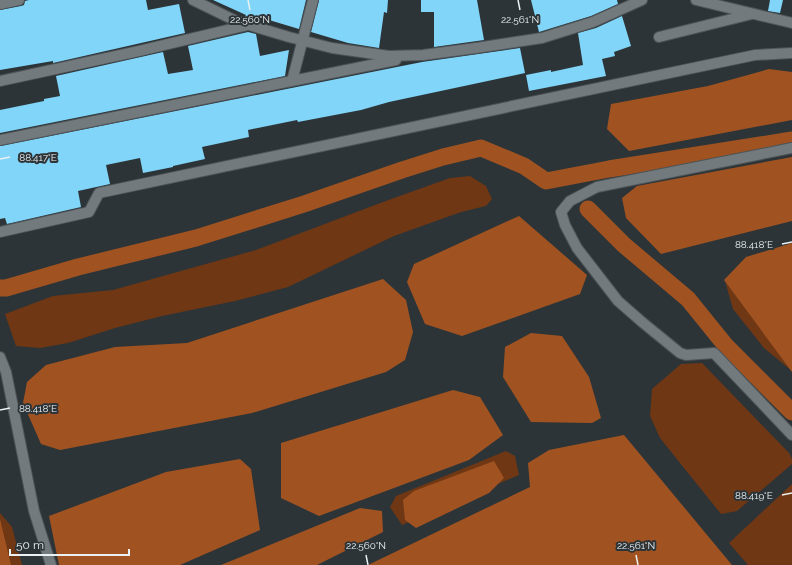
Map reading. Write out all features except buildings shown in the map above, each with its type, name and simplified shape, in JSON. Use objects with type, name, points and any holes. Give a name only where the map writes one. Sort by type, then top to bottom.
[{"type":"street","points":[[0,4],[19,0]]},
{"type":"street","points":[[193,0],[236,21],[332,48],[389,56],[423,55]]},
{"type":"street","points":[[292,81],[313,0]]},
{"type":"street","points":[[0,140],[423,55],[542,38],[593,22],[642,0]]},
{"type":"street","points":[[696,0],[792,23]]},
{"type":"street","points":[[659,37],[754,14]]},
{"type":"street","points":[[0,81],[139,51],[249,25]]},
{"type":"street","points":[[0,232],[89,212],[99,193],[755,55],[792,53]]},
{"type":"street","points":[[792,148],[597,187],[570,201],[561,212],[564,225],[577,248],[618,301],[680,353],[686,355],[714,353],[792,435]]},
{"type":"street","points":[[1,363],[6,372],[34,511],[50,565]]},
{"type":"shaded area","points":[[769,69],[792,72],[792,120],[629,151],[607,129],[611,104],[708,86]]},
{"type":"shaded area","points":[[792,157],[792,221],[661,254],[626,218],[622,198],[637,186]]},
{"type":"shaded area","points":[[470,176],[486,186],[492,199],[486,206],[461,212],[394,236],[288,287],[235,301],[162,316],[115,328],[68,343],[40,348],[16,346],[5,314],[53,296],[113,290],[256,250],[450,178]]},
{"type":"shaded area","points":[[519,216],[587,275],[580,294],[462,336],[425,324],[407,282],[414,264]]},
{"type":"shaded area","points":[[792,243],[792,372],[724,280],[746,257]]},
{"type":"shaded area","points":[[383,279],[406,300],[413,332],[405,360],[386,372],[252,413],[60,450],[41,444],[23,403],[27,382],[46,365],[115,347],[187,343]]},
{"type":"shaded area","points":[[725,281],[792,371],[764,348],[733,309]]},
{"type":"shaded area","points":[[531,333],[562,336],[589,377],[601,418],[592,423],[531,422],[503,377],[505,347]]},
{"type":"shaded area","points":[[702,363],[789,453],[792,459],[792,464],[737,511],[721,514],[660,438],[650,416],[652,389],[681,364]]},
{"type":"shaded area","points":[[453,390],[480,397],[503,435],[469,460],[319,516],[281,498],[281,443]]},
{"type":"shaded area","points":[[624,435],[732,565],[368,565],[530,487],[528,463],[549,450]]},
{"type":"shaded area","points":[[506,451],[515,456],[519,475],[402,525],[390,507],[396,496]]},
{"type":"shaded area","points":[[240,459],[251,469],[260,530],[180,565],[59,565],[49,516],[166,472]]},
{"type":"shaded area","points":[[494,461],[504,478],[489,493],[416,528],[405,520],[403,500],[414,491]]},
{"type":"shaded area","points":[[792,484],[792,565],[748,565],[729,543]]},
{"type":"shaded area","points":[[360,508],[382,511],[383,532],[317,565],[221,565]]},
{"type":"shaded area","points":[[0,513],[12,527],[22,565],[0,565]]},
{"type":"shaded area","points":[[0,519],[11,565],[0,565]]},
{"type":"waterway","points":[[0,288],[6,288],[78,267],[196,238],[304,204],[443,157],[481,148],[524,166],[546,181],[609,169],[792,140]]},
{"type":"waterway","points":[[588,209],[624,245],[688,299],[726,346],[792,412]]}]
